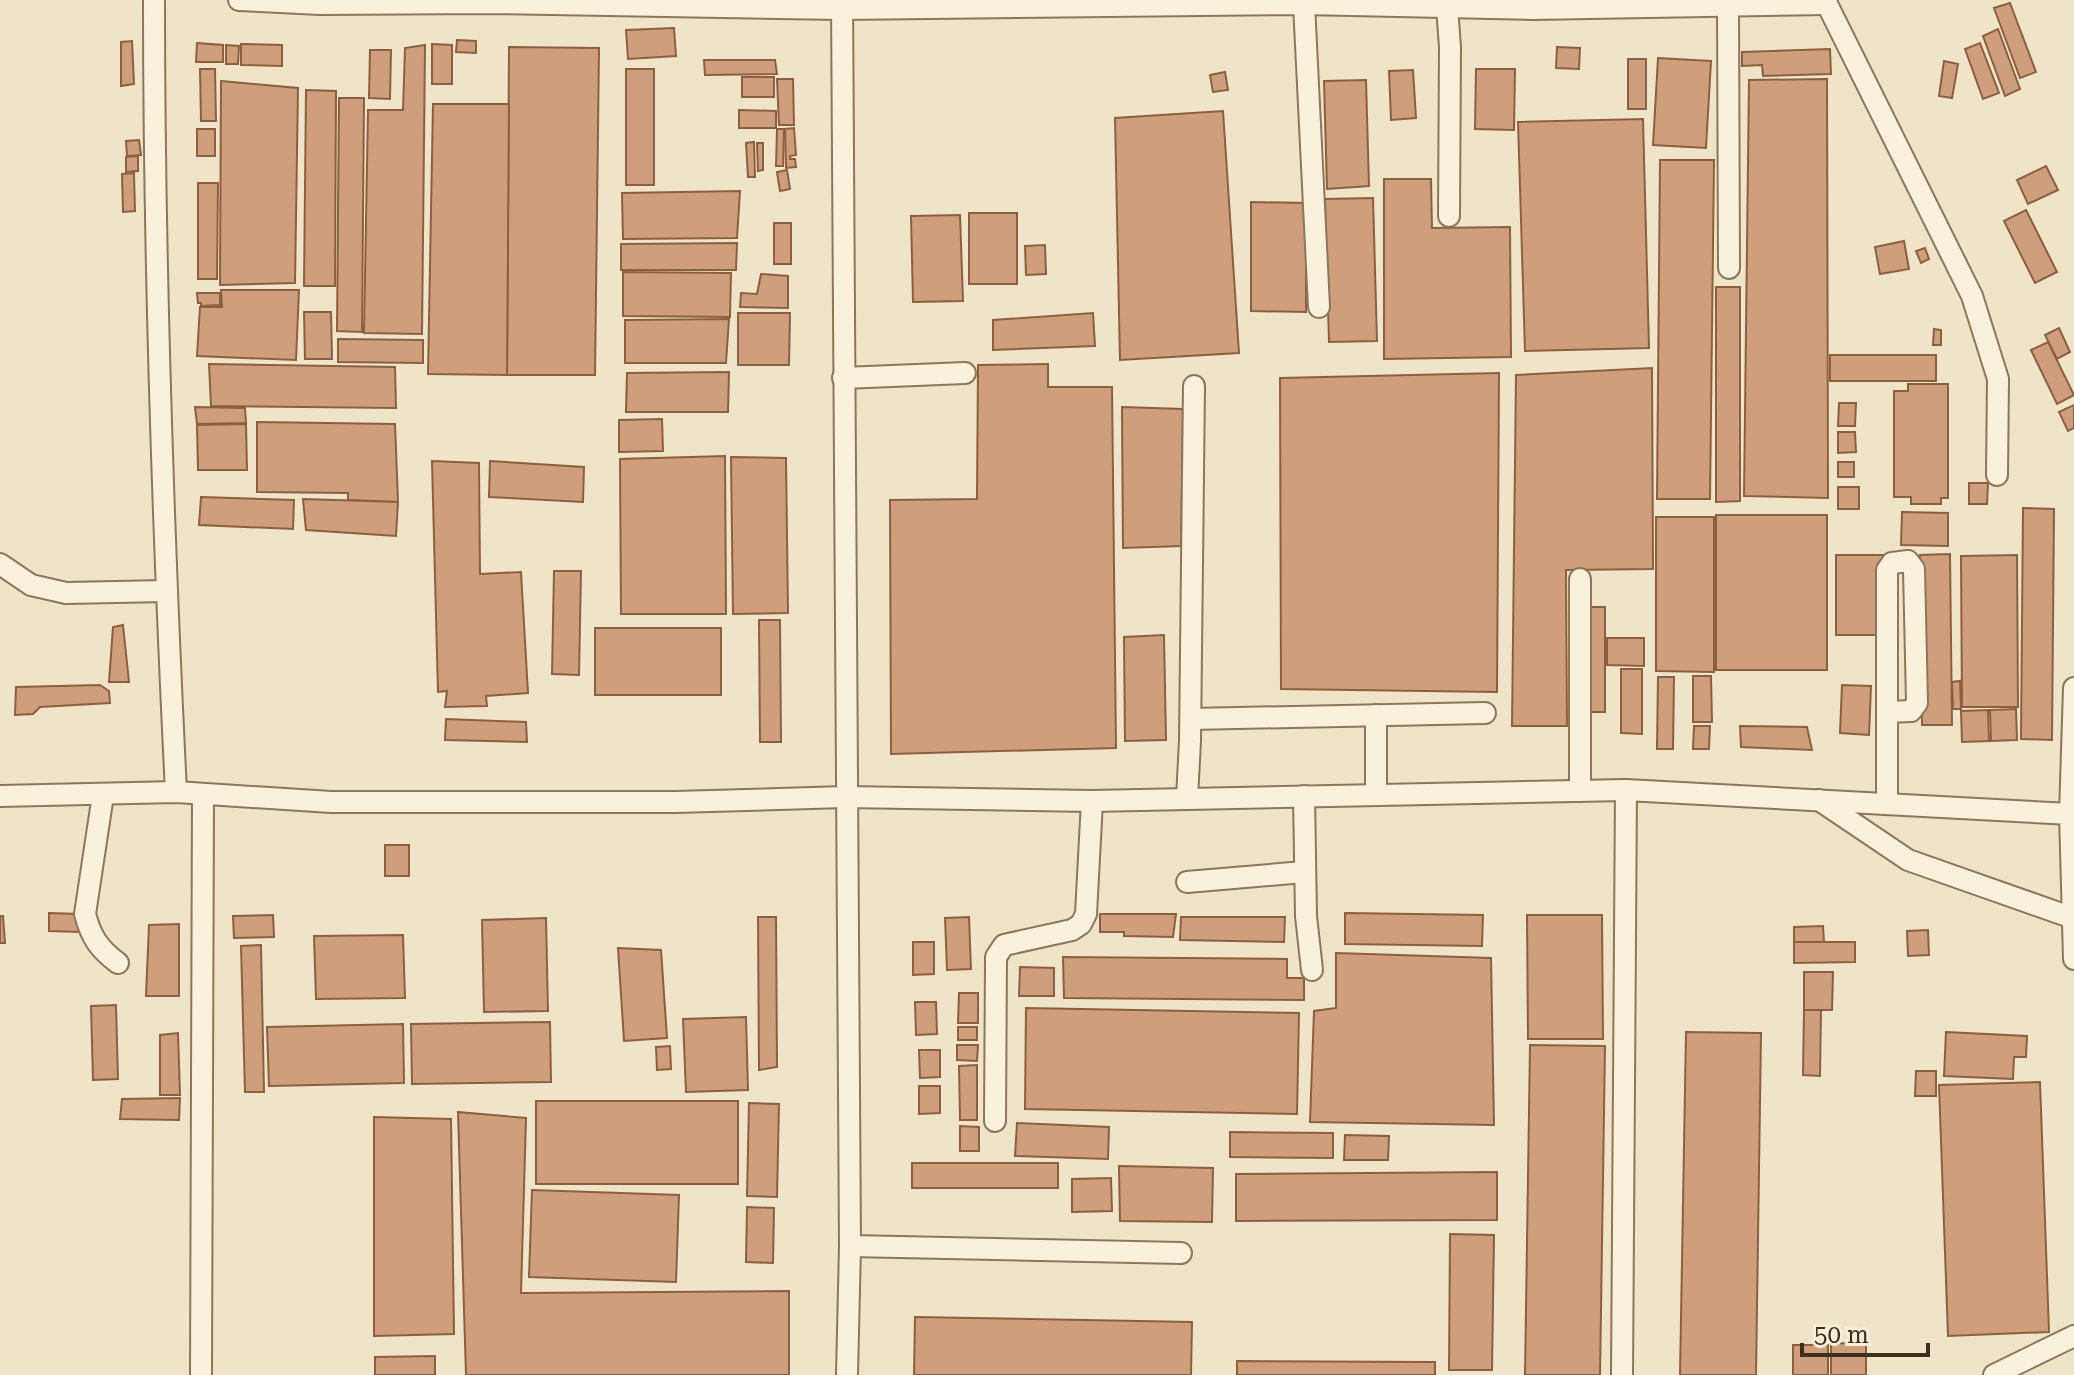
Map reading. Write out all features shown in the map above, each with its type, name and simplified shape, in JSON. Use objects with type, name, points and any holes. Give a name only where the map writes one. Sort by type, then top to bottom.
[{"type":"street","points":[[154,0],[154,124],[166,591],[176,792]]},
{"type":"street","points":[[239,0],[320,4],[1259,2],[1532,9],[1826,2],[1972,296],[1998,379],[1997,475]]},
{"type":"street","points":[[1304,4],[1319,307]]},
{"type":"street","points":[[842,5],[850,1246],[847,1375]]},
{"type":"street","points":[[1728,5],[1729,268]]},
{"type":"street","points":[[1447,7],[1450,47],[1449,216]]},
{"type":"street","points":[[843,378],[965,373]]},
{"type":"street","points":[[1187,798],[1191,719],[1194,386]]},
{"type":"street","points":[[1887,804],[1887,570],[1892,563],[1908,561],[1914,569],[1917,703],[1911,711],[1888,712]]},
{"type":"street","points":[[0,564],[31,585],[66,593],[166,591]]},
{"type":"street","points":[[1580,579],[1580,791]]},
{"type":"street","points":[[2074,688],[2070,814],[2074,959]]},
{"type":"street","points":[[1191,719],[1485,713]]},
{"type":"street","points":[[1376,715],[1376,794]]},
{"type":"street","points":[[1622,1375],[1626,790]]},
{"type":"street","points":[[0,796],[176,792],[331,802],[676,802],[845,797],[1092,801],[1626,790],[2070,814]]},
{"type":"street","points":[[201,1375],[203,794]]},
{"type":"street","points":[[103,795],[85,914],[90,933],[100,949],[118,963]]},
{"type":"street","points":[[1304,796],[1304,872],[1312,970]]},
{"type":"street","points":[[1819,800],[1908,860],[2073,918]]},
{"type":"street","points":[[995,1121],[996,957],[1004,945],[1072,930],[1081,924],[1086,914],[1092,801]]},
{"type":"street","points":[[1187,882],[1304,872]]},
{"type":"street","points":[[850,1246],[1181,1253]]},
{"type":"street","points":[[1994,1375],[2074,1336]]},
{"type":"building","points":[[2010,3],[2036,72],[2020,78],[1994,8]]},
{"type":"building","points":[[674,28],[676,56],[628,59],[626,30]]},
{"type":"building","points":[[1998,29],[2020,89],[2005,96],[1983,36]]},
{"type":"building","points":[[457,40],[476,41],[476,53],[456,52]]},
{"type":"building","points":[[132,41],[134,84],[121,86],[121,42]]},
{"type":"building","points":[[197,43],[223,45],[223,62],[196,62]]},
{"type":"building","points":[[1980,43],[1999,93],[1983,99],[1965,49]]},
{"type":"building","points":[[241,44],[282,45],[282,66],[241,65]]},
{"type":"building","points":[[432,44],[452,45],[452,84],[432,84]]},
{"type":"building","points":[[226,45],[239,46],[238,64],[226,64]]},
{"type":"building","points":[[425,45],[422,334],[364,333],[368,110],[403,110],[405,48]]},
{"type":"building","points":[[509,47],[599,48],[595,375],[507,375]]},
{"type":"building","points":[[1557,47],[1580,48],[1579,69],[1556,68]]},
{"type":"building","points":[[1830,49],[1831,74],[1763,76],[1762,65],[1742,66],[1742,52]]},
{"type":"building","points":[[370,50],[391,50],[390,99],[369,98]]},
{"type":"building","points":[[1658,58],[1711,61],[1706,148],[1653,145]]},
{"type":"building","points":[[1628,59],[1646,59],[1646,109],[1628,109]]},
{"type":"building","points":[[704,60],[775,60],[777,74],[705,75]]},
{"type":"building","points":[[1944,61],[1958,64],[1952,98],[1939,96]]},
{"type":"building","points":[[200,69],[215,69],[216,121],[201,121]]},
{"type":"building","points":[[626,69],[654,69],[654,185],[626,185]]},
{"type":"building","points":[[1476,69],[1515,69],[1514,130],[1475,129]]},
{"type":"building","points":[[1413,70],[1416,118],[1391,120],[1389,71]]},
{"type":"building","points":[[1225,72],[1228,90],[1213,92],[1210,75]]},
{"type":"building","points":[[742,77],[774,77],[774,97],[742,97]]},
{"type":"building","points":[[777,79],[793,79],[794,125],[779,125]]},
{"type":"building","points":[[1827,79],[1828,498],[1744,496],[1749,80]]},
{"type":"building","points":[[1366,80],[1369,186],[1327,189],[1324,81]]},
{"type":"building","points":[[221,81],[298,88],[295,283],[220,285]]},
{"type":"building","points":[[306,90],[336,91],[335,286],[304,286]]},
{"type":"building","points":[[339,98],[364,98],[362,332],[337,331]]},
{"type":"building","points":[[433,104],[509,104],[507,375],[428,374]]},
{"type":"building","points":[[739,110],[776,111],[776,128],[739,128]]},
{"type":"building","points":[[1223,111],[1239,353],[1120,360],[1115,118]]},
{"type":"building","points":[[1643,119],[1649,348],[1525,351],[1518,122]]},
{"type":"building","points":[[794,128],[796,155],[790,156],[790,159],[795,159],[796,167],[786,168],[785,129]]},
{"type":"building","points":[[197,129],[215,129],[215,156],[197,156]]},
{"type":"building","points":[[777,129],[784,129],[783,166],[776,166]]},
{"type":"building","points":[[139,140],[141,155],[127,156],[126,141]]},
{"type":"building","points":[[754,142],[755,177],[748,177],[746,143]]},
{"type":"building","points":[[757,143],[763,143],[763,170],[758,171]]},
{"type":"building","points":[[138,156],[138,171],[126,172],[126,157]]},
{"type":"building","points":[[1660,160],[1714,160],[1710,499],[1657,499]]},
{"type":"building","points":[[2046,166],[2058,190],[2028,204],[2017,180]]},
{"type":"building","points":[[787,170],[790,189],[780,191],[777,172]]},
{"type":"building","points":[[134,173],[135,211],[123,212],[122,174]]},
{"type":"building","points":[[1384,179],[1431,179],[1432,228],[1510,227],[1511,357],[1384,359]]},
{"type":"building","points":[[198,183],[218,183],[217,279],[198,279]]},
{"type":"building","points":[[740,191],[737,238],[623,239],[622,193]]},
{"type":"building","points":[[1373,198],[1377,341],[1329,342],[1325,199]]},
{"type":"building","points":[[1251,202],[1306,203],[1306,312],[1251,311]]},
{"type":"building","points":[[2026,210],[2057,272],[2035,283],[2004,221]]},
{"type":"building","points":[[969,213],[1017,213],[1017,284],[969,284]]},
{"type":"building","points":[[960,215],[963,301],[913,302],[911,216]]},
{"type":"building","points":[[774,223],[791,223],[791,264],[774,264]]},
{"type":"building","points":[[1904,241],[1909,269],[1880,274],[1875,247]]},
{"type":"building","points":[[737,243],[736,270],[621,270],[621,244]]},
{"type":"building","points":[[1045,245],[1046,274],[1026,275],[1025,246]]},
{"type":"building","points":[[1925,248],[1929,259],[1921,263],[1916,251]]},
{"type":"building","points":[[623,272],[731,273],[730,317],[623,316]]},
{"type":"building","points":[[761,274],[788,276],[788,308],[740,307],[741,293],[757,294]]},
{"type":"building","points":[[1716,287],[1740,287],[1740,501],[1716,502]]},
{"type":"building","points":[[221,290],[299,290],[296,360],[197,356],[200,307],[222,307]]},
{"type":"building","points":[[197,293],[220,293],[220,305],[201,306]]},
{"type":"building","points":[[304,312],[331,312],[332,359],[305,359]]},
{"type":"building","points":[[738,313],[790,313],[789,365],[738,365]]},
{"type":"building","points":[[1093,313],[1095,346],[993,350],[993,320]]},
{"type":"building","points":[[729,319],[726,363],[625,363],[625,320]]},
{"type":"building","points":[[2059,328],[2070,352],[2057,359],[2045,335]]},
{"type":"building","points":[[1934,329],[1941,330],[1941,345],[1933,345]]},
{"type":"building","points":[[338,339],[423,340],[423,363],[338,362]]},
{"type":"building","points":[[2048,342],[2074,395],[2057,404],[2031,350]]},
{"type":"building","points":[[1830,355],[1936,355],[1936,381],[1830,381]]},
{"type":"building","points":[[209,364],[395,367],[396,408],[211,406]]},
{"type":"building","points":[[1048,364],[1048,387],[1112,387],[1116,748],[891,754],[890,500],[977,499],[978,365]]},
{"type":"building","points":[[1652,368],[1653,569],[1566,570],[1567,726],[1512,726],[1516,375]]},
{"type":"building","points":[[729,372],[728,412],[626,412],[627,373]]},
{"type":"building","points":[[1499,373],[1497,692],[1281,689],[1280,378]]},
{"type":"building","points":[[1908,384],[1948,384],[1948,498],[1941,498],[1941,504],[1911,504],[1911,497],[1894,497],[1894,391],[1908,391]]},
{"type":"building","points":[[1839,403],[1856,403],[1855,426],[1838,426]]},
{"type":"building","points":[[2074,405],[2074,428],[2068,431],[2059,412]]},
{"type":"building","points":[[195,407],[245,408],[246,423],[197,424]]},
{"type":"building","points":[[1122,407],[1183,409],[1181,546],[1123,548]]},
{"type":"building","points":[[662,419],[663,451],[619,452],[619,420]]},
{"type":"building","points":[[257,422],[395,424],[398,502],[348,500],[348,493],[257,492]]},
{"type":"building","points":[[246,424],[247,470],[198,470],[197,425]]},
{"type":"building","points":[[1838,432],[1855,432],[1856,452],[1838,453]]},
{"type":"building","points":[[725,456],[726,614],[621,614],[620,459]]},
{"type":"building","points":[[731,457],[786,458],[788,613],[733,614]]},
{"type":"building","points":[[432,461],[479,463],[480,574],[521,572],[528,693],[486,696],[487,706],[445,707],[447,691],[438,692]]},
{"type":"building","points":[[490,461],[584,467],[583,502],[489,497]]},
{"type":"building","points":[[1838,462],[1854,462],[1854,477],[1838,477]]},
{"type":"building","points":[[1969,483],[1988,483],[1987,504],[1969,504]]},
{"type":"building","points":[[1838,487],[1859,487],[1859,509],[1838,509]]},
{"type":"building","points":[[201,497],[294,500],[293,529],[199,525]]},
{"type":"building","points":[[303,499],[398,502],[396,536],[306,530]]},
{"type":"building","points":[[2023,508],[2054,509],[2052,740],[2021,739]]},
{"type":"building","points":[[1902,512],[1948,513],[1948,546],[1901,545]]},
{"type":"building","points":[[1716,515],[1827,515],[1827,670],[1716,670]]},
{"type":"building","points":[[1656,517],[1714,517],[1714,672],[1656,671]]},
{"type":"building","points":[[1950,554],[1952,725],[1922,725],[1920,555]]},
{"type":"building","points":[[1836,555],[1884,555],[1885,635],[1836,635]]},
{"type":"building","points":[[2017,555],[2018,707],[1962,707],[1961,556]]},
{"type":"building","points":[[554,571],[581,571],[579,675],[552,674]]},
{"type":"building","points":[[1587,607],[1605,607],[1605,712],[1588,712]]},
{"type":"building","points":[[759,620],[780,620],[781,742],[760,742]]},
{"type":"building","points":[[123,625],[129,682],[109,682],[113,627]]},
{"type":"building","points":[[595,628],[721,628],[721,695],[595,695]]},
{"type":"building","points":[[1164,635],[1166,740],[1125,741],[1124,637]]},
{"type":"building","points":[[1607,638],[1644,638],[1644,666],[1607,665]]},
{"type":"building","points":[[1621,669],[1642,669],[1642,734],[1621,733]]},
{"type":"building","points":[[1693,676],[1711,676],[1712,722],[1693,722]]},
{"type":"building","points":[[1658,677],[1674,677],[1673,749],[1657,749]]},
{"type":"building","points":[[1960,681],[1961,709],[1953,709],[1952,682]]},
{"type":"building","points":[[100,685],[109,691],[110,703],[40,707],[33,714],[15,715],[16,687]]},
{"type":"building","points":[[1842,685],[1871,686],[1869,735],[1840,733]]},
{"type":"building","points":[[2016,709],[2017,740],[1991,741],[1990,710]]},
{"type":"building","points":[[1988,710],[1989,741],[1962,742],[1961,711]]},
{"type":"building","points":[[446,719],[526,722],[527,742],[445,740]]},
{"type":"building","points":[[1694,726],[1710,726],[1709,749],[1693,749]]},
{"type":"building","points":[[1740,726],[1807,727],[1812,750],[1741,747]]},
{"type":"building","points":[[385,845],[409,845],[409,876],[385,876]]},
{"type":"building","points":[[49,913],[79,914],[79,932],[49,931]]},
{"type":"building","points":[[1345,913],[1483,915],[1482,946],[1345,944]]},
{"type":"building","points":[[1100,914],[1176,914],[1173,937],[1100,932]]},
{"type":"building","points":[[273,915],[274,937],[234,938],[233,916]]},
{"type":"building","points":[[1527,915],[1602,915],[1603,1039],[1528,1039]]},
{"type":"building","points":[[0,916],[3,916],[5,943],[0,943]]},
{"type":"building","points":[[758,917],[776,917],[777,1067],[759,1070]]},
{"type":"building","points":[[969,917],[971,969],[947,970],[945,918]]},
{"type":"building","points":[[1181,917],[1285,917],[1284,942],[1180,940]]},
{"type":"building","points":[[546,918],[548,1011],[484,1012],[482,920]]},
{"type":"building","points":[[179,924],[179,996],[146,996],[149,925]]},
{"type":"building","points":[[1823,926],[1824,942],[1794,942],[1794,927]]},
{"type":"building","points":[[1928,930],[1929,955],[1908,956],[1907,931]]},
{"type":"building","points":[[403,935],[405,998],[316,999],[314,936]]},
{"type":"building","points":[[913,942],[934,942],[934,974],[913,975]]},
{"type":"building","points":[[1794,942],[1855,942],[1855,962],[1794,963]]},
{"type":"building","points":[[261,945],[264,1092],[245,1092],[241,946]]},
{"type":"building","points":[[618,948],[661,950],[667,1038],[624,1041]]},
{"type":"building","points":[[1336,953],[1491,958],[1494,1125],[1310,1122],[1314,1011],[1336,1008]]},
{"type":"building","points":[[1063,957],[1287,959],[1287,978],[1304,978],[1304,1000],[1064,998]]},
{"type":"building","points":[[1020,967],[1054,968],[1054,996],[1019,996]]},
{"type":"building","points":[[1804,972],[1833,972],[1832,1010],[1804,1010]]},
{"type":"building","points":[[959,993],[978,993],[978,1023],[958,1023]]},
{"type":"building","points":[[915,1002],[936,1002],[937,1034],[916,1035]]},
{"type":"building","points":[[116,1005],[118,1079],[93,1080],[91,1006]]},
{"type":"building","points":[[1026,1008],[1299,1013],[1297,1114],[1025,1109]]},
{"type":"building","points":[[1804,1010],[1821,1010],[1820,1076],[1803,1075]]},
{"type":"building","points":[[746,1017],[748,1090],[686,1092],[683,1019]]},
{"type":"building","points":[[550,1022],[551,1082],[412,1084],[411,1024]]},
{"type":"building","points":[[403,1024],[404,1083],[269,1086],[267,1027]]},
{"type":"building","points":[[958,1027],[977,1027],[977,1040],[958,1040]]},
{"type":"building","points":[[1686,1032],[1761,1033],[1756,1375],[1680,1375]]},
{"type":"building","points":[[1946,1032],[2027,1036],[2026,1057],[2014,1057],[2013,1079],[1944,1076]]},
{"type":"building","points":[[178,1033],[180,1095],[160,1095],[160,1035]]},
{"type":"building","points":[[957,1045],[978,1045],[977,1061],[957,1060]]},
{"type":"building","points":[[1530,1045],[1605,1046],[1600,1375],[1525,1375]]},
{"type":"building","points":[[670,1046],[671,1069],[657,1070],[656,1047]]},
{"type":"building","points":[[919,1050],[940,1050],[940,1077],[920,1078]]},
{"type":"building","points":[[977,1065],[977,1120],[960,1120],[959,1066]]},
{"type":"building","points":[[1916,1071],[1936,1071],[1936,1096],[1915,1096]]},
{"type":"building","points":[[2040,1082],[2049,1332],[1948,1336],[1939,1085]]},
{"type":"building","points":[[919,1086],[940,1086],[940,1113],[919,1114]]},
{"type":"building","points":[[180,1098],[179,1120],[120,1119],[122,1099]]},
{"type":"building","points":[[536,1101],[738,1101],[738,1184],[536,1184]]},
{"type":"building","points":[[749,1103],[779,1104],[777,1197],[747,1196]]},
{"type":"building","points":[[458,1112],[526,1118],[521,1293],[789,1291],[789,1375],[466,1375]]},
{"type":"building","points":[[374,1117],[451,1119],[454,1334],[374,1336]]},
{"type":"building","points":[[1017,1123],[1109,1127],[1108,1159],[1015,1156]]},
{"type":"building","points":[[960,1126],[979,1127],[979,1151],[960,1151]]},
{"type":"building","points":[[1230,1132],[1333,1133],[1333,1158],[1230,1157]]},
{"type":"building","points":[[1345,1135],[1389,1136],[1388,1160],[1344,1160]]},
{"type":"building","points":[[912,1163],[1058,1163],[1058,1188],[912,1188]]},
{"type":"building","points":[[1119,1166],[1213,1168],[1212,1222],[1120,1221]]},
{"type":"building","points":[[1497,1172],[1497,1220],[1236,1221],[1236,1174]]},
{"type":"building","points":[[1111,1178],[1112,1211],[1072,1212],[1072,1179]]},
{"type":"building","points":[[532,1190],[679,1195],[676,1282],[529,1277]]},
{"type":"building","points":[[747,1207],[774,1208],[773,1263],[746,1262]]},
{"type":"building","points":[[1450,1234],[1494,1235],[1492,1370],[1449,1370]]},
{"type":"building","points":[[915,1317],[1192,1322],[1191,1375],[914,1375]]},
{"type":"building","points":[[1831,1343],[1866,1344],[1866,1375],[1831,1375]]},
{"type":"building","points":[[1793,1345],[1828,1345],[1828,1375],[1793,1375]]},
{"type":"building","points":[[435,1356],[435,1375],[375,1375],[375,1357]]},
{"type":"building","points":[[1237,1361],[1435,1362],[1435,1375],[1237,1375]]}]
